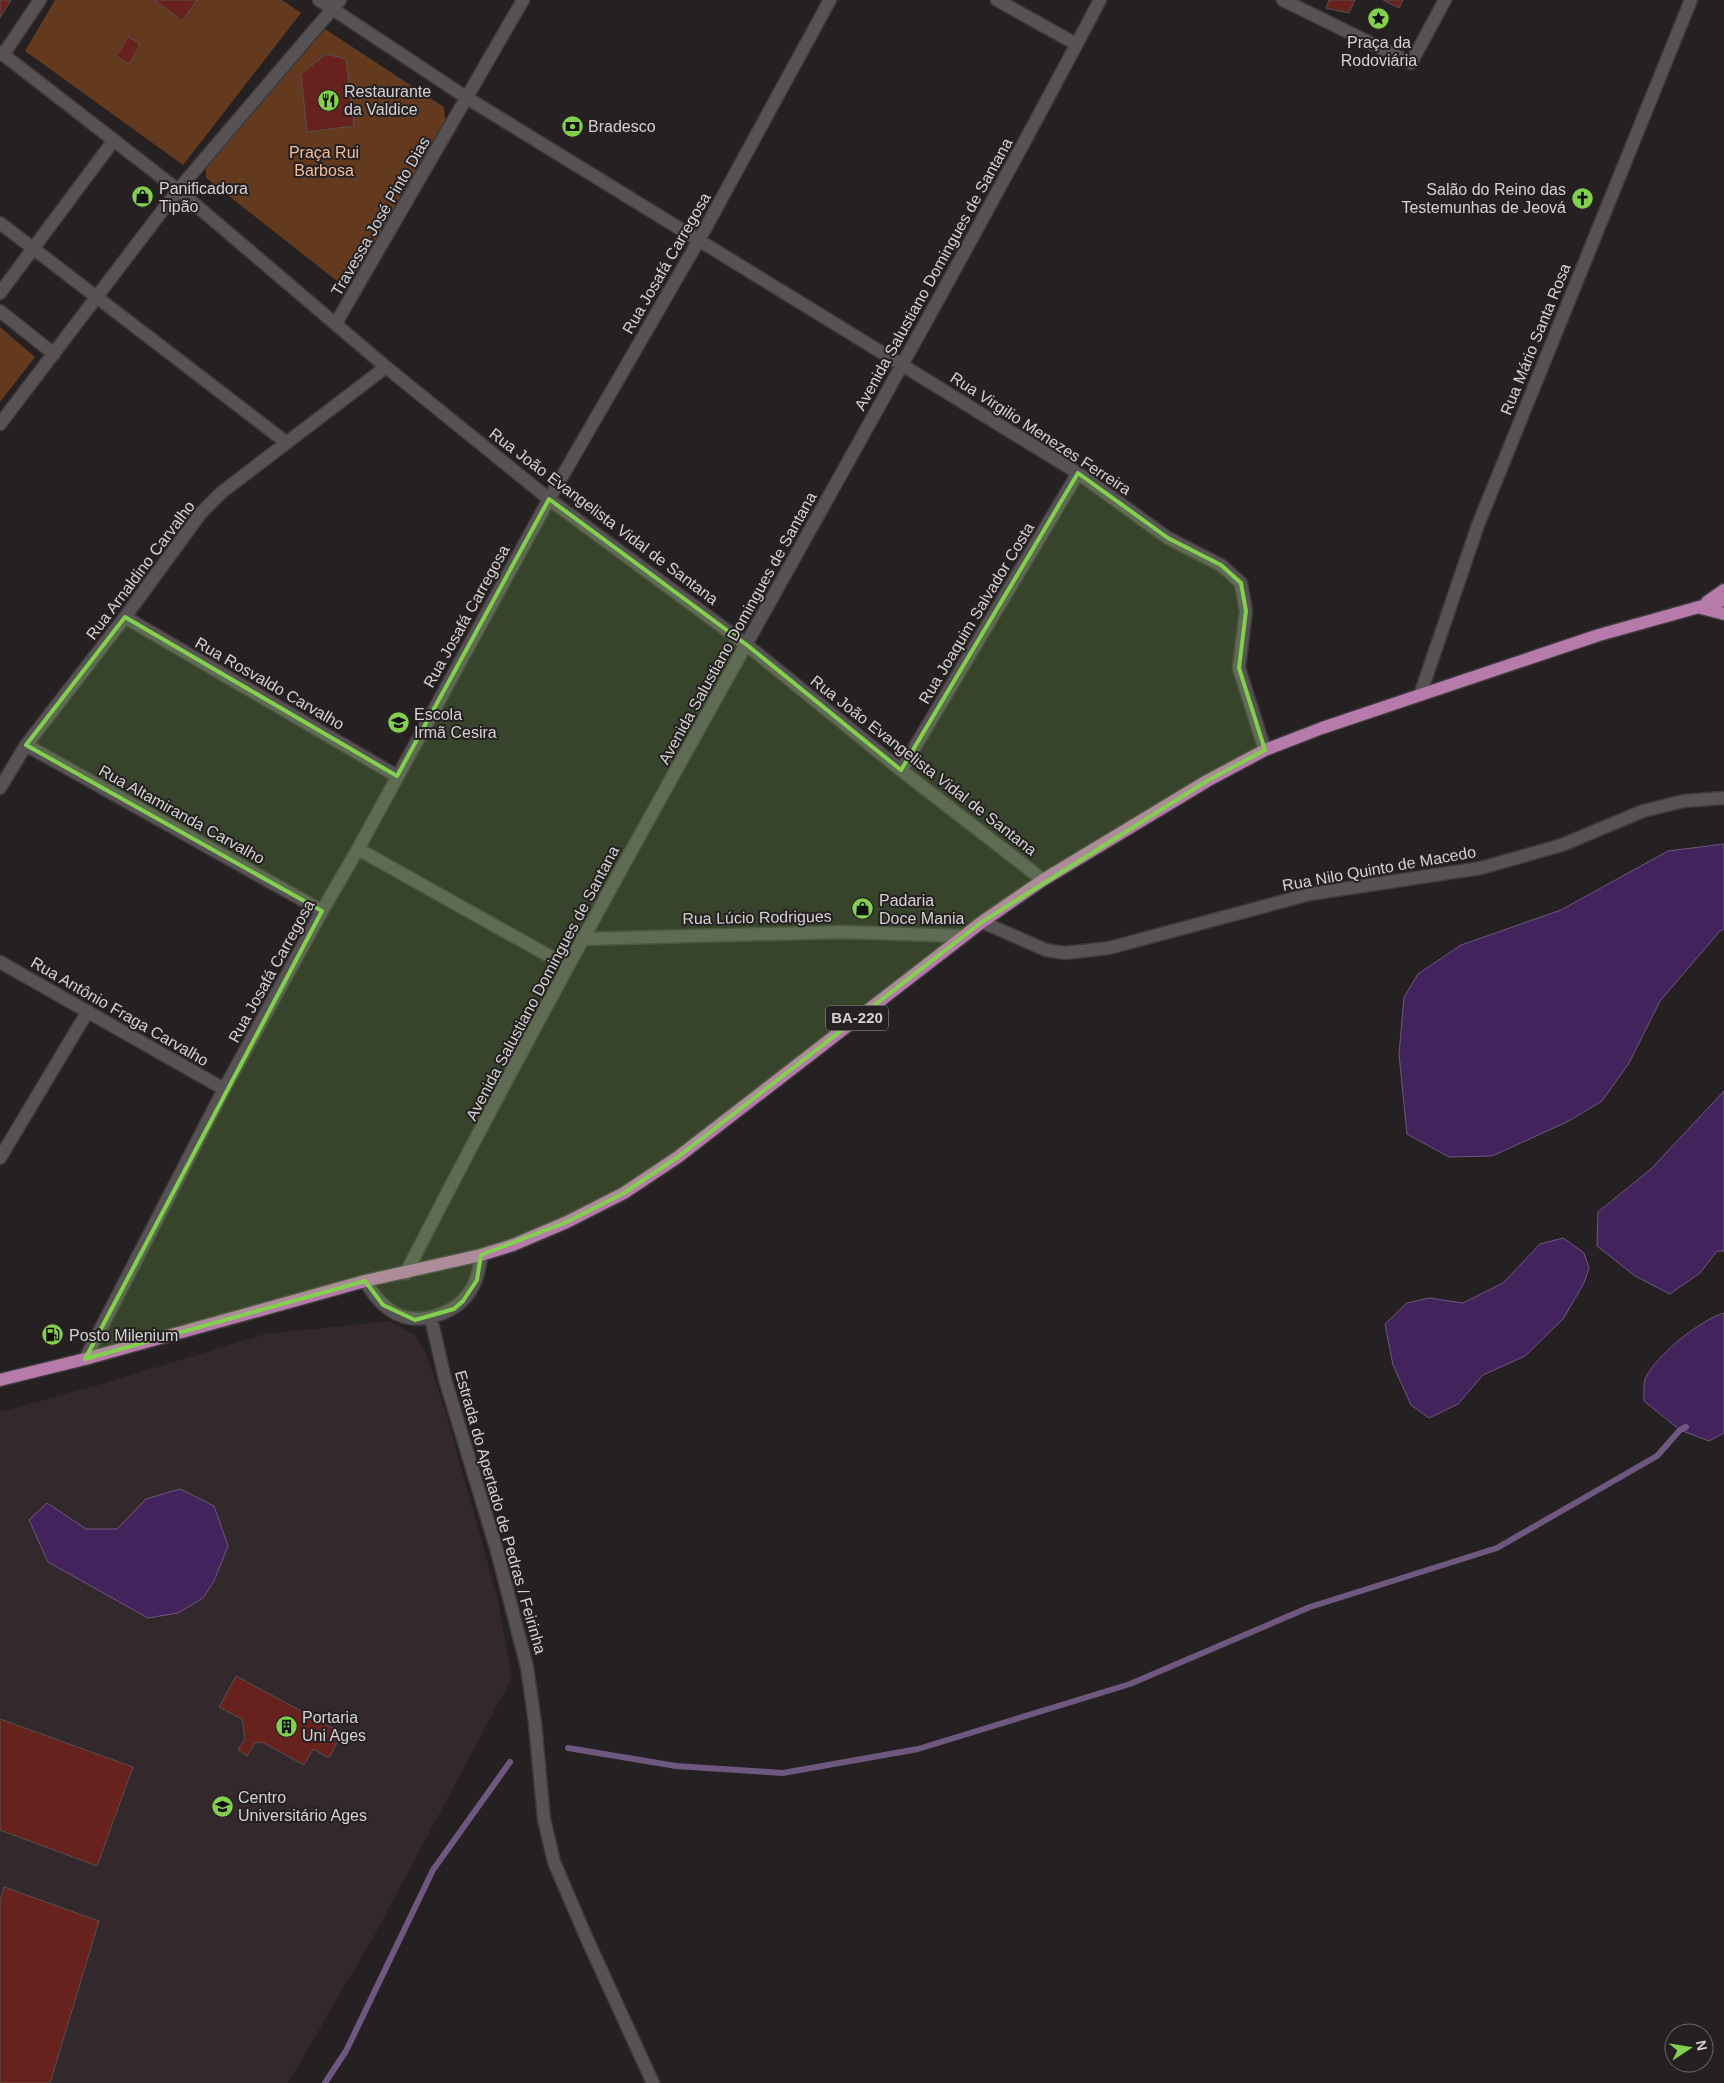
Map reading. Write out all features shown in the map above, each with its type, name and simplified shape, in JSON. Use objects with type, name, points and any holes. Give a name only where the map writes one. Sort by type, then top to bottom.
[{"type":"main road","points":[[1699,607],[1724,590]]},
{"type":"main road","name":"BA-220","points":[[0,1380],[85,1360],[366,1281],[481,1255],[513,1245],[567,1222],[624,1193],[678,1158],[982,922],[1043,880],[1207,781],[1265,750],[1420,694],[1599,635],[1724,600]]},
{"type":"main road","points":[[1699,607],[1724,614]]},
{"type":"street","points":[[40,0],[2,54],[178,190],[336,323]]},
{"type":"street","points":[[319,0],[336,4],[467,98]]},
{"type":"street","name":"Travessa José Pinto Dias","points":[[336,323],[523,0]]},
{"type":"street","name":"Rua Josafá Carregosa","points":[[85,1360],[224,1089],[322,910],[358,849],[549,498],[699,240],[830,0]]},
{"type":"street","points":[[997,0],[1076,44]]},
{"type":"street","name":"Avenida Salustiano Domingues de Santana","points":[[406,1273],[567,966],[903,365],[1100,0]]},
{"type":"street","points":[[1283,0],[1411,63],[1445,0]]},
{"type":"street","name":"Rua Mário Santa Rosa","points":[[1420,694],[1478,525],[1691,0]]},
{"type":"street","points":[[0,424],[178,190],[336,4]]},
{"type":"street","name":"Rua Virgilio Menezes Ferreira","points":[[467,98],[1078,473],[1168,538],[1221,565],[1241,583],[1246,611],[1238,668],[1265,750]]},
{"type":"street","points":[[0,293],[35,249],[114,140]]},
{"type":"street","points":[[0,223],[288,443]]},
{"type":"street","points":[[0,311],[54,354]]},
{"type":"street","name":"Rua João Evangelista Vidal de Santana","points":[[336,323],[386,367],[549,498],[747,644],[901,770],[1043,880]]},
{"type":"street","name":"Rua Arnaldino Carvalho","points":[[0,788],[26,745],[126,617],[201,513],[222,492],[386,367]]},
{"type":"street","name":"Rua Joaquim Salvador Costa","points":[[901,770],[1078,473]]},
{"type":"street","name":"Rua Rosvaldo Carvalho","points":[[126,617],[397,776]]},
{"type":"street","name":"Rua Altamiranda Carvalho","points":[[26,745],[322,910]]},
{"type":"street","name":"Rua Nilo Quinto de Macedo","points":[[982,922],[1046,950],[1065,953],[1109,948],[1310,894],[1481,868],[1562,845],[1643,811],[1684,801],[1724,798]]},
{"type":"street","points":[[358,849],[567,966]]},
{"type":"street","name":"Rua Lúcio Rodrigues","points":[[582,939],[842,932],[963,936]]},
{"type":"street","name":"Rua Antônio Fraga Carvalho","points":[[0,962],[224,1089]]},
{"type":"street","points":[[0,1158],[88,1012]]},
{"type":"street","points":[[366,1281],[378,1300],[396,1314],[415,1320],[431,1318],[454,1309],[464,1301],[477,1280],[481,1255]]},
{"type":"street","name":"Estrada do Apertado de Pedras / Feirinha","points":[[431,1318],[446,1378],[497,1551],[527,1667],[535,1723],[544,1820],[554,1862],[653,2083]]},
{"type":"highlighted area","points":[[1078,473],[1168,538],[1221,565],[1241,583],[1246,611],[1239,668],[1265,750],[1207,781],[982,922],[678,1157],[624,1193],[567,1222],[481,1255],[477,1280],[463,1301],[454,1309],[415,1320],[383,1305],[365,1281],[85,1359],[322,911],[26,745],[125,617],[397,776],[549,499],[747,645],[901,770]]},
{"type":"shaded area","points":[[1724,844],[1724,929],[1720,931],[1660,1001],[1629,1063],[1602,1101],[1567,1122],[1492,1156],[1449,1157],[1407,1134],[1399,1054],[1404,997],[1418,974],[1461,945],[1561,910],[1668,851]]},
{"type":"shaded area","points":[[1724,1091],[1724,1251],[1717,1251],[1700,1273],[1670,1294],[1635,1276],[1597,1246],[1598,1212],[1651,1169]]},
{"type":"shaded area","points":[[1563,1238],[1584,1253],[1589,1268],[1584,1283],[1563,1319],[1525,1356],[1483,1375],[1458,1404],[1429,1418],[1411,1405],[1393,1365],[1385,1324],[1407,1303],[1429,1298],[1463,1303],[1503,1283],[1540,1244]]},
{"type":"shaded area","points":[[1724,1313],[1724,1433],[1709,1441],[1680,1430],[1644,1401],[1644,1385],[1646,1377],[1659,1359],[1680,1339],[1703,1323]]},
{"type":"shaded area","name":"Centro Universitário Ages","points":[[389,1321],[415,1335],[425,1351],[445,1409],[498,1600],[512,1678],[375,1934],[288,2083],[0,2083],[0,1412],[98,1385],[265,1334]]},
{"type":"shaded area","points":[[180,1489],[214,1506],[228,1546],[214,1581],[203,1598],[178,1613],[148,1618],[48,1562],[29,1520],[47,1503],[86,1529],[117,1529],[146,1499]]},
{"type":"green space","points":[[55,0],[282,0],[301,13],[183,165],[25,51]]},
{"type":"green space","name":"Praça Rui Barbosa","points":[[325,29],[444,107],[446,128],[346,288],[206,178],[206,167]]},
{"type":"green space","points":[[0,327],[35,357],[0,402]]},
{"type":"building","points":[[0,0],[11,0],[0,18]]},
{"type":"building","points":[[154,0],[197,0],[182,21]]},
{"type":"building","points":[[1329,0],[1355,0],[1349,13],[1326,8]]},
{"type":"building","points":[[1383,0],[1403,0],[1399,8]]},
{"type":"building","points":[[128,37],[140,44],[129,64],[116,56]]},
{"type":"building","name":"Restaurante da Valdice","points":[[326,54],[346,59],[354,126],[307,132],[301,74]]},
{"type":"building","name":"Portaria Uni Ages","points":[[236,1676],[342,1733],[329,1758],[313,1749],[304,1765],[262,1742],[255,1743],[247,1756],[238,1750],[245,1739],[242,1719],[219,1707]]},
{"type":"building","points":[[0,1719],[133,1767],[97,1866],[0,1830]]},
{"type":"building","points":[[4,1887],[99,1921],[50,2083],[0,2083],[0,1900]]},
{"type":"waterway","points":[[568,1748],[676,1766],[783,1773],[918,1749],[1130,1684],[1310,1607],[1497,1548],[1657,1456],[1680,1430],[1686,1427]]},
{"type":"waterway","points":[[325,2083],[346,2051],[433,1870],[510,1762]]},
{"type":"place","name":"Praça da Rodoviária","points":[[1379,18]]},
{"type":"place","name":"Restaurante da Valdice","points":[[328,100]]},
{"type":"place","name":"Bradesco","points":[[572,126]]},
{"type":"place","name":"Panificadora Tipão","points":[[143,197]]},
{"type":"place","name":"Salão do Reino das Testemunhas de Jeová","points":[[1582,198]]},
{"type":"place","name":"Escola Irmã Cesira","points":[[398,723]]},
{"type":"place","name":"Padaria Doce Mania","points":[[863,909]]},
{"type":"place","name":"Posto Milenium","points":[[53,1335]]},
{"type":"place","name":"Portaria Uni Ages","points":[[286,1726]]},
{"type":"place","name":"Centro Universitário Ages","points":[[222,1806]]}]
